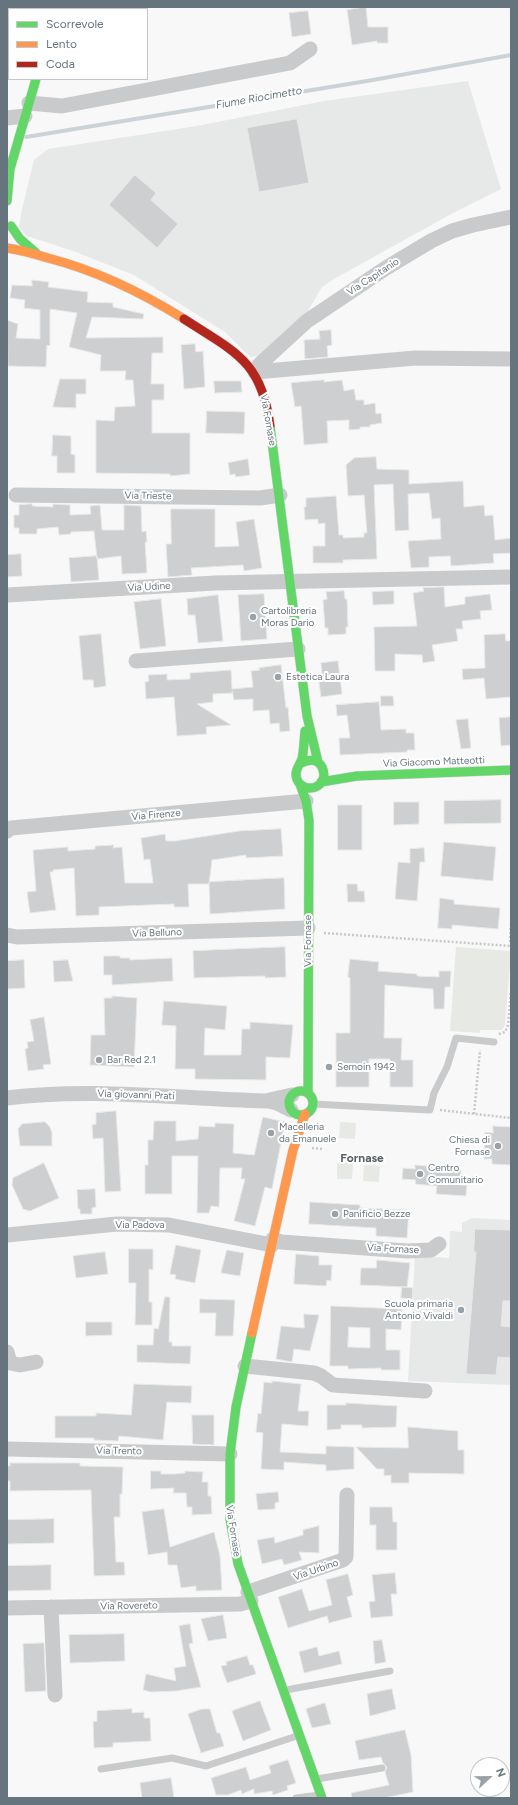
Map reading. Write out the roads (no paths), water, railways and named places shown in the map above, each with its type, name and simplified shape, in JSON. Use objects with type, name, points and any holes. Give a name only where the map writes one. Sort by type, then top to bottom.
[{"type":"street","points":[[7,118],[25,116],[62,106],[290,63],[310,49]]},
{"type":"street","points":[[7,201],[8,171],[36,80]]},
{"type":"street","points":[[7,211],[10,226],[7,242]]},
{"type":"street","name":"Via Capitanio","points":[[255,372],[269,356],[307,321],[386,268],[431,241],[452,231],[511,217]]},
{"type":"street","name":"Via Fornase","points":[[10,226],[20,239],[38,255]]},
{"type":"street","name":"Via Fornase","points":[[7,248],[16,248],[113,280],[143,294],[212,337],[248,364],[255,372],[262,387],[268,407],[307,716],[320,764],[324,773],[309,820]]},
{"type":"street","points":[[255,372],[415,358],[511,359]]},
{"type":"street","name":"Via Trieste","points":[[16,495],[260,498],[280,495]]},
{"type":"street","name":"Via Udine","points":[[7,595],[215,583],[510,577]]},
{"type":"street","points":[[136,661],[298,649]]},
{"type":"street","name":"Via Fornase","points":[[307,716],[301,763],[296,771],[297,781],[300,784],[306,801],[309,820],[308,1093],[312,1098],[313,1104]]},
{"type":"street","points":[[301,763],[310,760],[320,764]]},
{"type":"street","name":"Via Giacomo Matteotti","points":[[320,764],[330,770],[358,776]]},
{"type":"street","name":"Via Giacomo Matteotti","points":[[320,784],[358,776],[511,770]]},
{"type":"street","points":[[300,784],[309,788],[320,784]]},
{"type":"street","name":"Via Firenze","points":[[7,831],[12,828],[306,801]]},
{"type":"street","name":"Via Belluno","points":[[7,935],[17,937],[308,930]]},
{"type":"street","name":"Via Fornase","points":[[308,1061],[294,1093],[289,1100],[297,1112],[293,1150],[236,1408],[230,1454],[228,1496],[230,1518],[237,1557],[249,1597],[321,1796]]},
{"type":"street","points":[[265,1101],[303,1091],[308,1093]]},
{"type":"street","name":"Via giovanni Prati","points":[[7,1098],[43,1094],[96,1093],[265,1101]]},
{"type":"street","points":[[265,1101],[277,1103],[297,1112],[310,1110],[313,1104]]},
{"type":"street","name":"Via Padova","points":[[7,1235],[117,1224],[169,1225],[272,1242]]},
{"type":"street","name":"Via Fornase","points":[[272,1242],[407,1251],[431,1250],[439,1244]]},
{"type":"street","points":[[7,1352],[10,1363],[20,1365],[36,1362]]},
{"type":"street","points":[[245,1366],[314,1373],[321,1376],[333,1385],[425,1391]]},
{"type":"street","name":"Via Trento","points":[[7,1449],[230,1454]]},
{"type":"street","name":"Via Urbino","points":[[249,1597],[343,1560],[346,1557],[348,1495]]},
{"type":"street","name":"Via Rovereto","points":[[7,1608],[240,1604],[249,1597]]},
{"type":"street","points":[[51,1607],[55,1695]]},
{"type":"lane","points":[[313,1104],[430,1110],[434,1093],[447,1067],[456,1038],[494,1042]]},
{"type":"lane","points":[[283,1691],[390,1671]]},
{"type":"lane","points":[[101,1770],[172,1758],[206,1766],[299,1735]]},
{"type":"lane","points":[[315,1779],[382,1768]]},
{"type":"lane","name":"Via Fornase","points":[[296,1798],[321,1796]]},
{"type":"waterway","name":"Fiume Riocimetto","points":[[26,137],[373,80],[511,55]]},
{"type":"place","name":"Cartolibreria Moras Dario","points":[[253,617]]},
{"type":"place","name":"Estetica Laura","points":[[278,677]]},
{"type":"place","name":"Bar Red 2.1","points":[[99,1060]]},
{"type":"place","name":"Semoin 1942","points":[[329,1067]]},
{"type":"place","name":"Macelleria da Emanuele","points":[[271,1133]]},
{"type":"place","name":"Chiesa di Fornase","points":[[498,1146]]},
{"type":"place","name":"Centro Comunitario","points":[[420,1174]]},
{"type":"place","name":"Panificio Bezze","points":[[335,1214]]},
{"type":"place","name":"Scuola primaria Antonio Vivaldi","points":[[461,1310]]},
{"type":"district","name":"Fornase","points":[[362,1158]]}]
